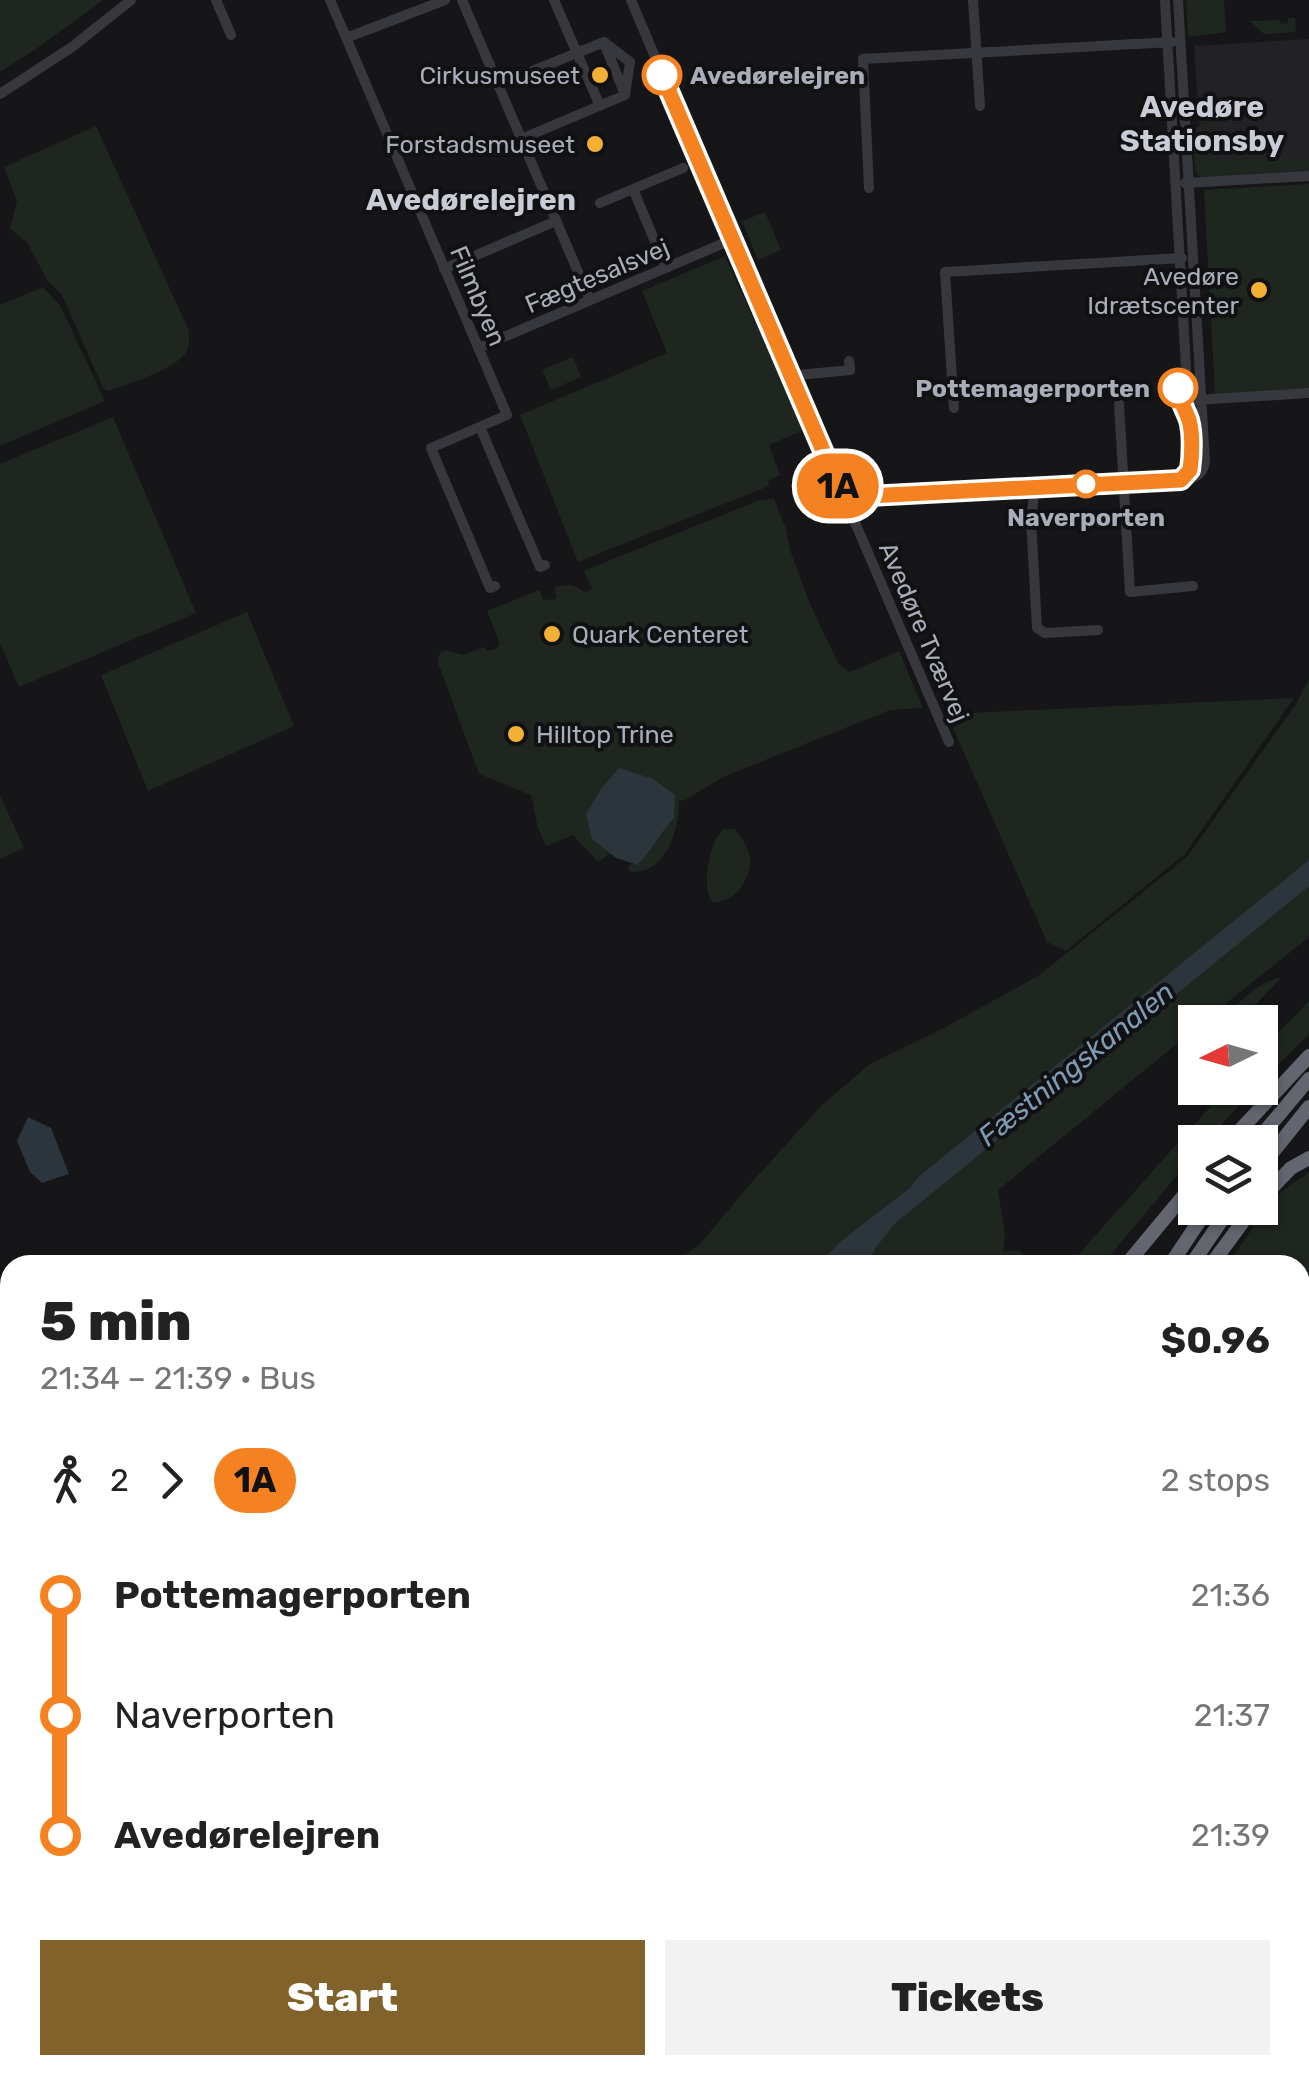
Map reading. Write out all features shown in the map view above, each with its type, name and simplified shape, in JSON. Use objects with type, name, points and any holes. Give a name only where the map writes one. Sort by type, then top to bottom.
[{"type":"highway","points":[[1245,1125],[1309,1056]]},
{"type":"highway","points":[[1271,1125],[1309,1080]]},
{"type":"highway","points":[[1278,1146],[1309,1107]]},
{"type":"highway","points":[[1278,1182],[1309,1158]]},
{"type":"highway","points":[[1134,1255],[1178,1202]]},
{"type":"highway","points":[[1177,1255],[1197,1225]]},
{"type":"highway","points":[[1198,1255],[1218,1225]]},
{"type":"highway","points":[[1219,1255],[1241,1225]]},
{"type":"street","points":[[0,94],[72,48],[131,0]]},
{"type":"street","points":[[216,0],[231,35]]},
{"type":"street","name":"Filmbyen","points":[[330,0],[507,415],[480,427]]},
{"type":"street","points":[[346,38],[445,0]]},
{"type":"street","points":[[462,0],[590,300]]},
{"type":"street","points":[[554,0],[600,106]]},
{"type":"street","name":"Avedøre Tværvej","points":[[631,0],[789,376],[842,495],[848,497],[848,506],[949,742]]},
{"type":"street","points":[[973,0],[980,106]]},
{"type":"street","points":[[1165,0],[1191,467],[1181,480]]},
{"type":"street","points":[[848,497],[1198,476],[1205,462],[1178,0]]},
{"type":"street","points":[[498,85],[604,42]]},
{"type":"street","points":[[604,42],[630,62]]},
{"type":"street","points":[[604,42],[626,95]]},
{"type":"street","points":[[869,188],[862,59],[1180,42]]},
{"type":"street","points":[[630,62],[653,52]]},
{"type":"street","points":[[626,95],[630,62]]},
{"type":"street","points":[[521,140],[626,95]]},
{"type":"street","points":[[600,203],[683,168]]},
{"type":"street","points":[[1176,184],[1309,176]]},
{"type":"street","points":[[633,189],[666,268]]},
{"type":"street","points":[[444,269],[556,221]]},
{"type":"street","name":"Fægtesalsvej","points":[[478,348],[731,240]]},
{"type":"street","points":[[954,408],[944,272],[1193,258]]},
{"type":"street","points":[[789,376],[850,370],[848,361]]},
{"type":"street","points":[[1188,400],[1309,393]]},
{"type":"street","points":[[1119,404],[1130,592],[1194,586]]},
{"type":"street","points":[[495,586],[490,588],[430,448],[480,427],[540,568],[545,565]]},
{"type":"street","points":[[1036,486],[1031,519],[1038,628],[1045,634],[1098,630]]},
{"type":"shaded area","points":[[0,0],[103,0],[0,72]]},
{"type":"shaded area","points":[[1186,0],[1224,0],[1226,32],[1188,37]]},
{"type":"shaded area","points":[[1288,18],[1295,18],[1296,32],[1264,34],[1250,21],[1280,20],[1281,24],[1288,23]]},
{"type":"shaded area","points":[[1309,39],[1309,173],[1203,179],[1194,46]]},
{"type":"shaded area","points":[[96,126],[189,331],[187,350],[178,361],[109,391],[103,388],[62,295],[47,280],[27,242],[10,229],[17,201],[4,167]]},
{"type":"shaded area","points":[[1192,127],[1204,127],[1208,160],[1309,159],[1309,169],[1202,178],[1195,168]]},
{"type":"shaded area","name":"Avedøre Idrætscenter","points":[[1309,184],[1309,389],[1215,394],[1204,190]]},
{"type":"shaded area","points":[[765,212],[781,250],[758,260],[742,221]]},
{"type":"shaded area","points":[[725,256],[804,430],[769,445],[780,475],[768,481],[769,486],[578,562],[520,415],[667,353],[642,291]]},
{"type":"shaded area","points":[[43,287],[60,305],[105,401],[0,446],[0,305]]},
{"type":"shaded area","points":[[573,357],[581,377],[551,390],[542,370]]},
{"type":"shaded area","points":[[113,417],[196,613],[19,687],[0,643],[0,464]]},
{"type":"shaded area","points":[[774,499],[810,604],[838,663],[850,672],[899,651],[923,708],[890,710],[723,777],[679,801],[668,848],[662,858],[643,871],[631,872],[628,868],[631,863],[638,865],[674,818],[592,839],[610,853],[598,862],[573,835],[546,846],[531,795],[479,774],[437,660],[440,653],[446,650],[463,655],[483,647],[488,651],[496,649],[500,644],[487,611],[540,590],[543,600],[556,599],[555,587],[560,586],[574,586],[585,593],[592,589],[586,570],[760,500]]},
{"type":"shaded area","points":[[247,612],[294,726],[148,791],[101,675]]},
{"type":"shaded area","points":[[1309,679],[1309,937],[1224,1005],[1178,1005],[1178,1043],[998,1190],[1005,1234],[1003,1252],[1019,1250],[1024,1255],[684,1255],[700,1244],[823,1104],[870,1064],[1038,976],[1187,857],[1296,704]]},
{"type":"shaded area","points":[[1294,698],[1185,854],[1066,951],[1047,942],[947,714]]},
{"type":"shaded area","points":[[0,795],[24,848],[0,859]]},
{"type":"shaded area","points":[[724,829],[735,829],[740,836],[748,850],[750,866],[734,895],[712,902],[707,885],[708,864],[714,843]]},
{"type":"shaded area","points":[[1281,978],[1255,1005],[1235,1005],[1255,989]]},
{"type":"shaded area","points":[[1309,1001],[1309,1034],[1278,1065],[1278,1033]]},
{"type":"shaded area","points":[[1212,1105],[1240,1105],[1221,1125],[1194,1125]]},
{"type":"shaded area","points":[[1178,1143],[1178,1174],[1110,1255],[1078,1255]]},
{"type":"shaded area","points":[[1309,1172],[1309,1255],[1234,1255],[1254,1225],[1278,1225],[1278,1194]]},
{"type":"water","points":[[619,768],[653,779],[675,795],[674,818],[638,865],[616,858],[592,839],[586,814]]},
{"type":"water","name":"Fæstningskanalen","points":[[1309,860],[1309,886],[893,1225],[872,1255],[828,1255]]},
{"type":"water","points":[[28,1117],[51,1128],[69,1174],[42,1183],[30,1172],[17,1141]]},
{"type":"bus line","name":"1A","points":[[662,75],[842,495],[1181,480],[1190,470],[1191,456],[1189,421],[1179,401],[1178,388]]},
{"type":"place","name":"Cirkusmuseet","points":[[600,75]]},
{"type":"place","name":"Avedørelejren","points":[[662,75]]},
{"type":"place","name":"Forstadsmuseet","points":[[595,144]]},
{"type":"place","name":"Avedøre Idrætscenter","points":[[1259,290]]},
{"type":"place","name":"Pottemagerporten","points":[[1178,388]]},
{"type":"place","name":"Naverporten","points":[[1086,484]]},
{"type":"place","name":"Quark Centeret","points":[[552,634]]},
{"type":"place","name":"Hilltop Trine","points":[[516,734]]},
{"type":"district","name":"Avedøre Stationsby","points":[[1202,124]]},
{"type":"district","name":"Avedørelejren","points":[[471,200]]}]
